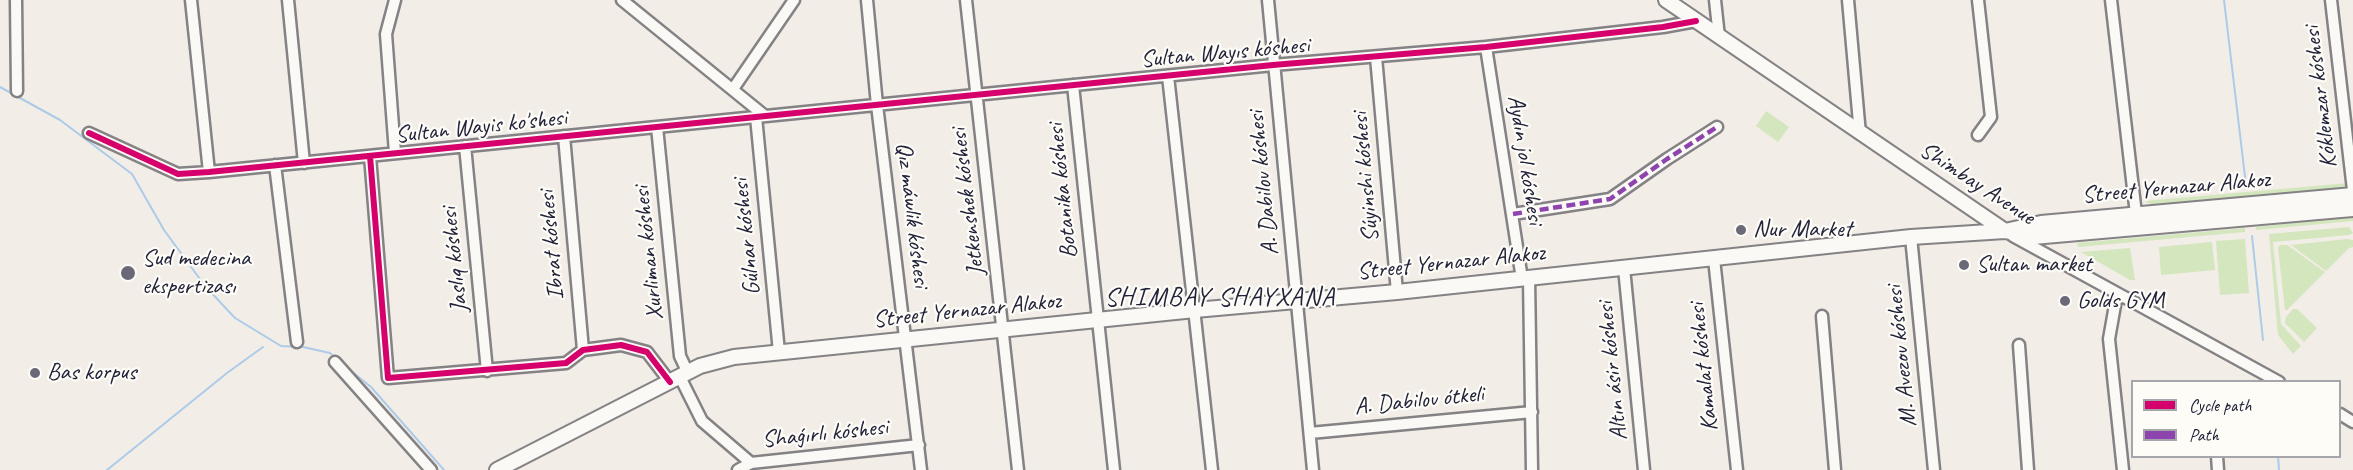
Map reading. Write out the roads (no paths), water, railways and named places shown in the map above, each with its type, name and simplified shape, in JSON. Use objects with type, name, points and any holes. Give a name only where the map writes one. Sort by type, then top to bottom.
[{"type":"main road","name":"Shimbay Avenue","points":[[1666,0],[2005,231]]},
{"type":"main road","name":"Street Yernazar Alakoz","points":[[497,470],[700,366],[734,357],[1525,279],[1911,237],[2005,231],[2031,224],[2353,195]]},
{"type":"main road","name":"Street Yernazar Alakoz","points":[[2005,231],[2033,237],[2353,209]]},
{"type":"street","points":[[16,0],[17,91]]},
{"type":"street","points":[[191,0],[208,172]]},
{"type":"street","points":[[288,0],[304,163]]},
{"type":"street","points":[[395,0],[386,34],[395,153]]},
{"type":"street","points":[[622,0],[732,89],[760,117]]},
{"type":"street","points":[[732,89],[794,0]]},
{"type":"street","name":"Qız máwlik kóshesi","points":[[867,0],[877,105],[921,470]]},
{"type":"street","name":"Jetkenshek kóshesi","points":[[966,0],[1018,470]]},
{"type":"street","name":"A. Dabilov kóshesi","points":[[1268,0],[1313,470]]},
{"type":"street","points":[[1715,0],[1719,37]]},
{"type":"street","points":[[1848,0],[1860,134]]},
{"type":"street","points":[[1978,0],[1991,117],[1978,135]]},
{"type":"street","points":[[2111,0],[2136,214]]},
{"type":"street","name":"Kóklemzar kóshesi","points":[[2331,0],[2353,190]]},
{"type":"street","name":"Sultan Wayıs kóshesi","points":[[760,117],[1486,47],[1663,27],[1696,21]]},
{"type":"street","name":"Aydın jol kóshesi","points":[[1486,47],[1525,279],[1532,412],[1532,470]]},
{"type":"street","name":"Súyinshi kóshesi","points":[[1376,57],[1397,292]]},
{"type":"street","points":[[1168,76],[1212,470]]},
{"type":"street","name":"Botanika kóshesi","points":[[1073,86],[1114,470]]},
{"type":"street","name":"Sultan Wayis ko'shesi","points":[[89,133],[178,174],[760,117]]},
{"type":"street","name":"Gúlnar kóshesi","points":[[760,117],[779,352]]},
{"type":"street","name":"Xurliman kóshesi","points":[[657,127],[680,356],[679,377]]},
{"type":"street","points":[[1513,214],[1610,199],[1667,159],[1718,128]]},
{"type":"street","name":"Ibrat kóshesi","points":[[564,136],[583,350]]},
{"type":"street","name":"Jaslıq kóshesi","points":[[465,146],[487,370]]},
{"type":"street","points":[[370,156],[388,378],[566,363],[583,350],[621,345],[647,351],[679,377],[702,422],[757,462],[773,470]]},
{"type":"street","points":[[276,165],[297,342]]},
{"type":"street","name":"Shimbay Avenue","points":[[2005,231],[2276,380]]},
{"type":"street","name":"M. Avezov kóshesi","points":[[1911,237],[1934,470]]},
{"type":"street","name":"Kamalat kóshesi","points":[[1714,259],[1737,470]]},
{"type":"street","name":"Altın ásir kóshesi","points":[[1624,268],[1644,470]]},
{"type":"street","points":[[2117,294],[2109,339],[2123,470]]},
{"type":"street","points":[[1822,315],[1835,470]]},
{"type":"street","points":[[2019,345],[2028,470]]},
{"type":"street","points":[[335,362],[431,470]]},
{"type":"street","name":"A. Dabilov ótkeli","points":[[1310,433],[1532,412]]},
{"type":"street","name":"Shaǵırlı kóshesi","points":[[738,470],[757,462],[919,445]]},
{"type":"waterway","points":[[2224,0],[2246,185]]},
{"type":"waterway","points":[[0,87],[60,120],[132,174],[164,230],[205,286],[235,318],[281,346],[303,347],[330,353],[336,358]]},
{"type":"waterway","points":[[2252,236],[2263,340]]},
{"type":"waterway","points":[[107,470],[227,373],[263,347]]},
{"type":"waterway","points":[[345,366],[371,387],[444,470]]},
{"type":"waterway","points":[[2278,458],[2279,470]]},
{"type":"place","name":"Nur Market","points":[[1741,230]]},
{"type":"place","name":"Sultan market","points":[[1964,265]]},
{"type":"place","name":"Sud medecina ekspertizası","points":[[128,273]]},
{"type":"place","name":"Golds GYM","points":[[2065,301]]},
{"type":"place","name":"Bas korpus","points":[[35,373]]},
{"type":"district","name":"SHIMBAY SHAYXANA","points":[[1220,298]]}]
